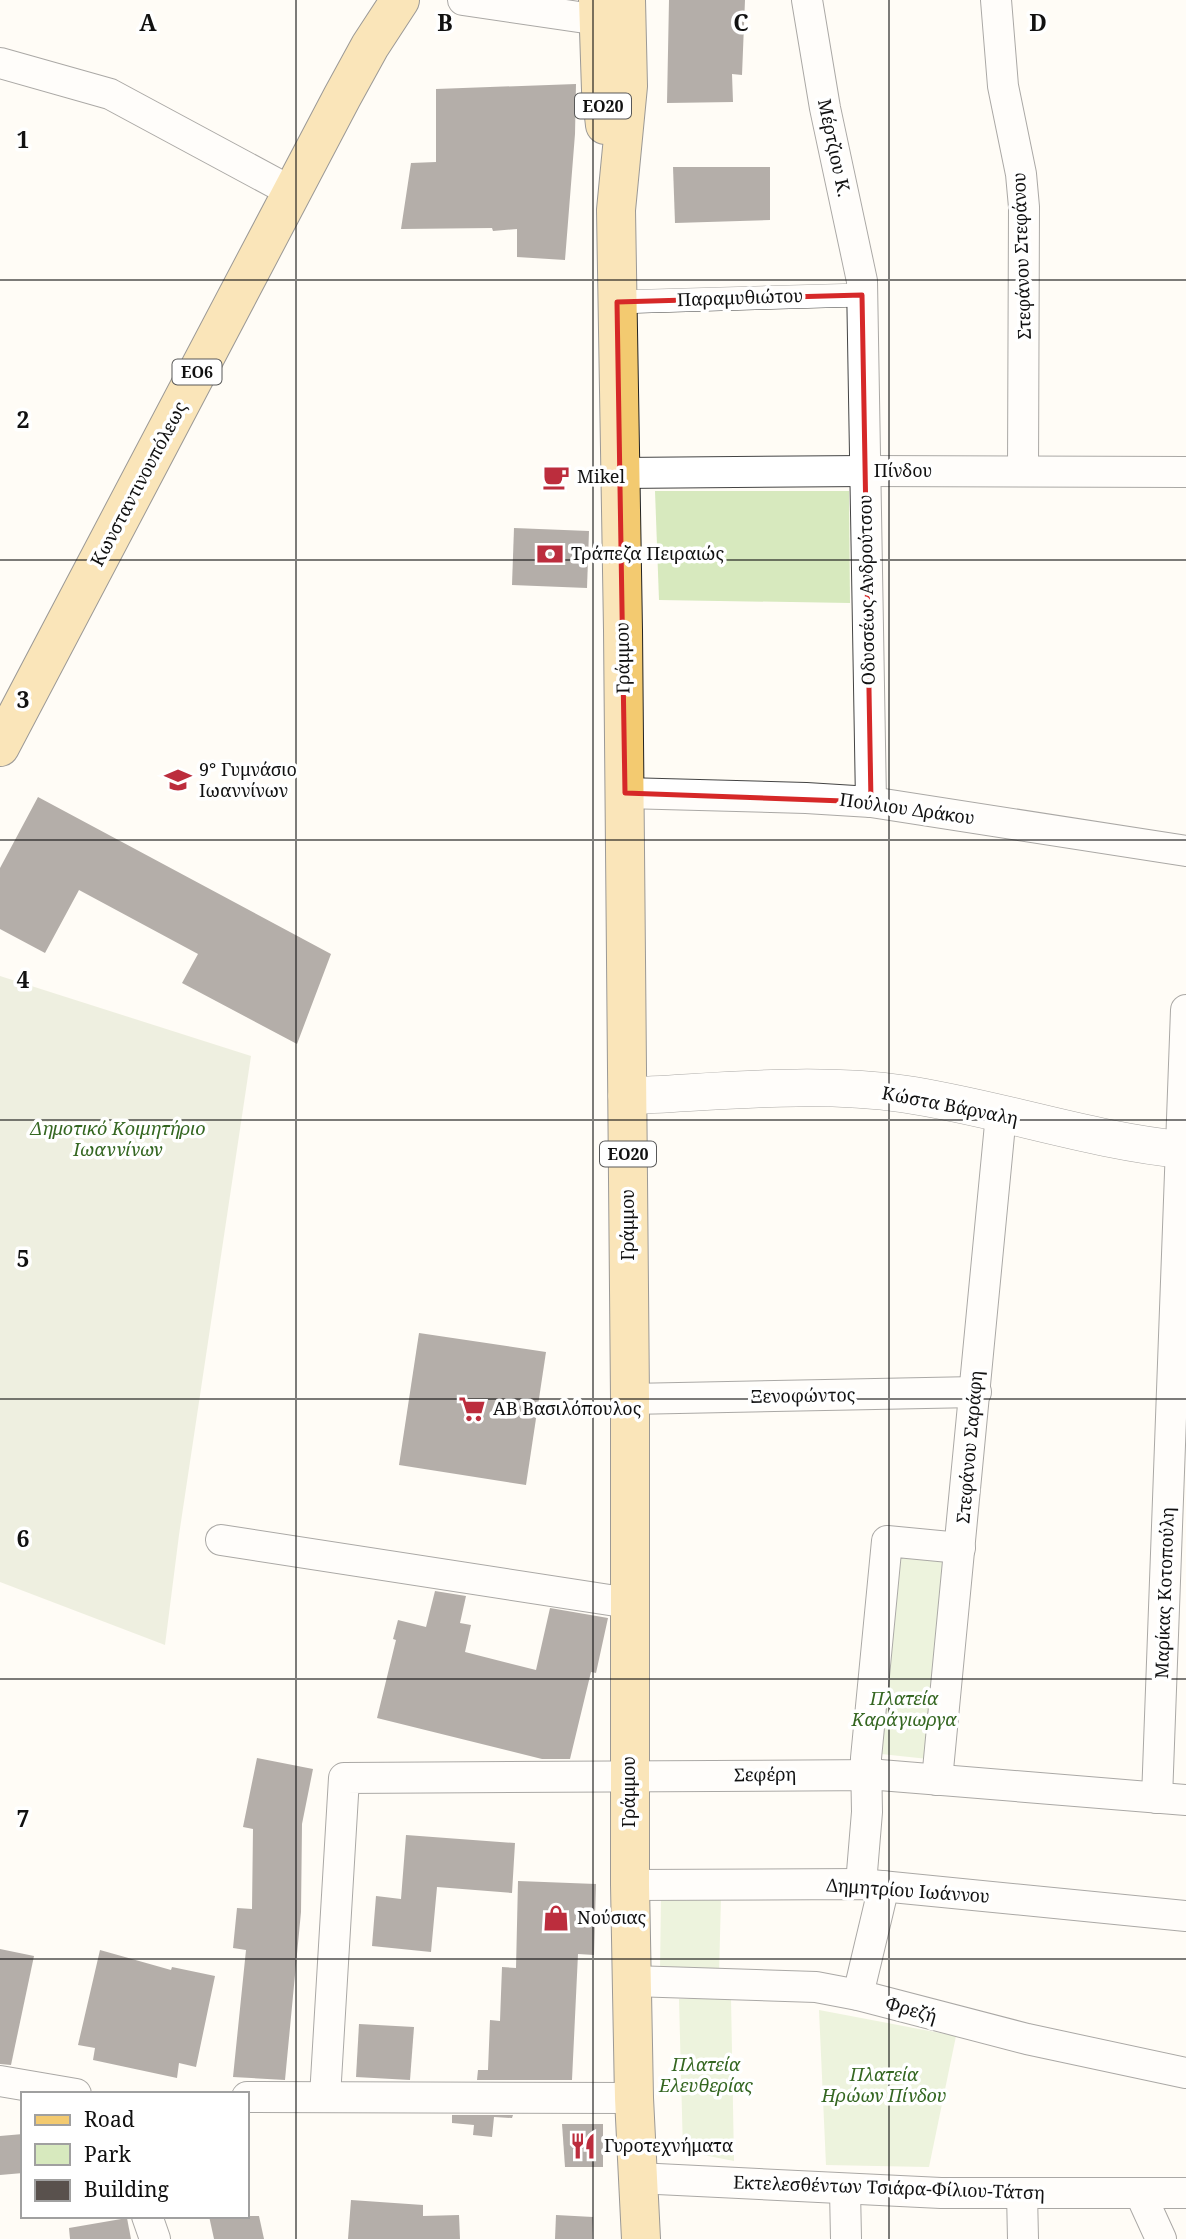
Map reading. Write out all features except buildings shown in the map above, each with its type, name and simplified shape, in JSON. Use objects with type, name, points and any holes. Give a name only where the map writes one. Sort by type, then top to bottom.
[{"type":"main road","name":"Κωνσταντινουπόλεως","points":[[0,747],[370,46],[400,0]]},
{"type":"main road","name":"Γράμμου","points":[[608,7],[601,90],[616,211],[621,473],[630,1399],[630,1885],[634,2098],[642,2239]]},
{"type":"street","points":[[463,0],[608,7]]},
{"type":"street","name":"Μέρτζιου Κ.","points":[[807,0],[825,108],[857,255],[862,295]]},
{"type":"street","name":"Στεφάνου Στεφάνου","points":[[996,0],[1003,86],[1021,174],[1024,206],[1023,471]]},
{"type":"street","points":[[0,63],[110,94],[292,192]]},
{"type":"street","name":"Παραμυθιώτου","points":[[617,302],[862,295]]},
{"type":"street","name":"Οδυσσέως Ανδρούτσου","points":[[862,295],[871,802]]},
{"type":"street","name":"Πίνδου","points":[[621,473],[1186,472]]},
{"type":"street","name":"Πούλιου Δράκου","points":[[625,793],[871,802],[1186,851]]},
{"type":"street","name":"Μαρίκας Κοτοπούλη","points":[[1171,1799],[1186,1010]]},
{"type":"street","name":"Κώστα Βάρναλη","points":[[627,1096],[804,1089],[855,1090],[926,1098],[1091,1135],[1184,1150]]},
{"type":"street","name":"Στεφάνου Σαράφη","points":[[937,1780],[1001,1114]]},
{"type":"street","name":"Ξενοφώντος","points":[[630,1399],[975,1392]]},
{"type":"street","points":[[221,1540],[629,1603]]},
{"type":"street","points":[[858,1995],[872,1885],[866,1774],[887,1541],[960,1548]]},
{"type":"street","name":"Σεφέρη","points":[[326,2097],[344,1778],[629,1778],[866,1774],[1171,1799]]},
{"type":"street","name":"Δημητρίου Ιωάννου","points":[[630,1885],[872,1885],[1186,1916]]},
{"type":"street","name":"Φρεζή","points":[[632,1981],[816,1987],[858,1995],[973,2027],[1186,2073]]},
{"type":"street","points":[[0,2081],[64,2092]]},
{"type":"street","points":[[248,2097],[634,2098]]},
{"type":"street","name":"Εκτελεσθέντων Τσιάρα-Φίλιου-Τάτση","points":[[637,2178],[845,2190],[1186,2193]]},
{"type":"street","points":[[845,2190],[846,2239]]},
{"type":"street","points":[[1022,2193],[1023,2239]]},
{"type":"street","points":[[1140,2193],[1161,2239]]},
{"type":"street","points":[[147,2218],[155,2239]]},
{"type":"highlighted area","points":[[862,295],[871,802],[625,793],[617,302]]},
{"type":"green space","points":[[655,491],[849,491],[850,603],[659,600]]},
{"type":"green space","name":"Δημοτικό Κοιμητήριο Ιωαννίνων","points":[[0,976],[251,1056],[165,1645],[0,1582]]},
{"type":"green space","name":"Πλατεία Καράγιωργα","points":[[891,1553],[946,1559],[928,1759],[872,1753]]},
{"type":"green space","points":[[661,1896],[721,1897],[719,1974],[660,1973]]},
{"type":"green space","name":"Πλατεία Ελευθερίας","points":[[731,1998],[734,2161],[683,2151],[679,1999]]},
{"type":"green space","name":"Πλατεία Ηρώων Πίνδου","points":[[819,2010],[956,2036],[929,2167],[826,2165]]},
{"type":"place","name":"Mikel","points":[[556,477]]},
{"type":"place","name":"Τράπεζα Πειραιώς","points":[[550,554]]},
{"type":"place","name":"9° Γυμνάσιο Ιωαννίνων","points":[[178,780]]},
{"type":"place","name":"ΑΒ Βασιλόπουλος","points":[[472,1409]]},
{"type":"place","name":"Νούσιας","points":[[556,1918]]},
{"type":"place","name":"Γυροτεχνήματα","points":[[583,2146]]}]
